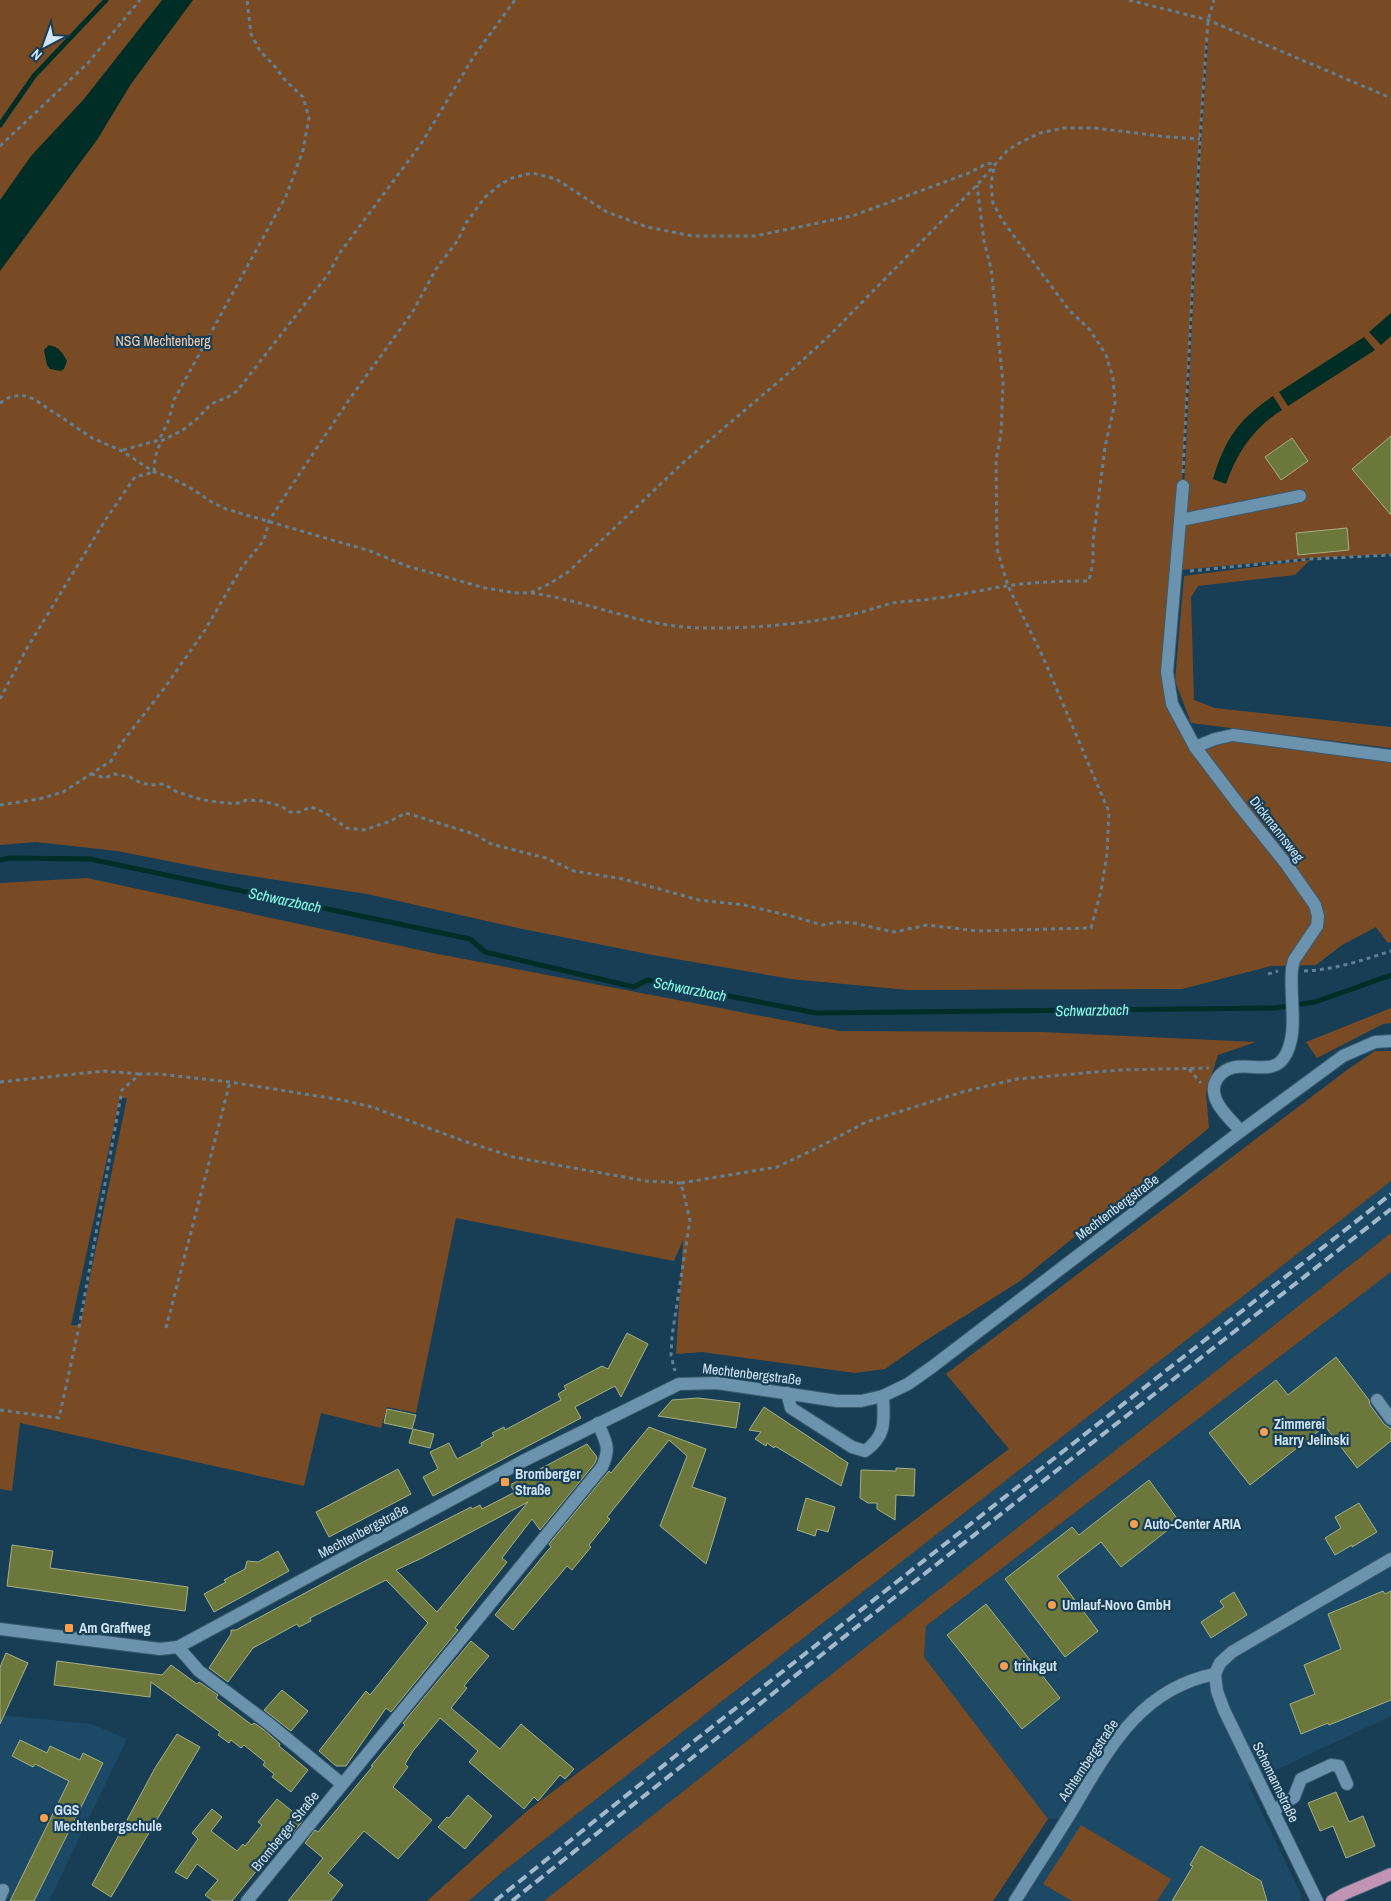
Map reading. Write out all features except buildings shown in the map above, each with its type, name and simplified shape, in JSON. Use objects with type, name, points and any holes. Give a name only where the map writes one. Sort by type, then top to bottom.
[{"type":"main road","points":[[1332,1901],[1391,1874]]},
{"type":"street","name":"Dickmannsweg","points":[[1183,486],[1181,520],[1174,572],[1167,672],[1172,704],[1195,747],[1287,864],[1315,905],[1317,926],[1294,960],[1292,973],[1292,1041],[1281,1061],[1271,1067],[1228,1068],[1222,1072],[1215,1082],[1215,1098],[1241,1131]]},
{"type":"street","points":[[1181,520],[1300,496]]},
{"type":"street","points":[[1195,747],[1215,739],[1233,735],[1391,756]]},
{"type":"street","name":"Mechtenbergstraße","points":[[0,1629],[160,1649],[178,1647],[523,1461],[679,1384],[717,1383],[837,1401],[861,1401],[883,1396],[908,1384],[932,1367],[1241,1131],[1343,1056],[1374,1042],[1391,1041]]},
{"type":"street","points":[[787,1393],[791,1408],[852,1447],[865,1451],[877,1442],[884,1424],[883,1396]]},
{"type":"street","points":[[1377,1400],[1391,1419]]},
{"type":"street","name":"Bromberger Straße","points":[[247,1901],[602,1467],[608,1453],[606,1442],[598,1423]]},
{"type":"street","points":[[1215,1674],[1220,1663],[1232,1652],[1391,1559]]},
{"type":"street","points":[[178,1647],[198,1671],[268,1723],[342,1784]]},
{"type":"street","name":"Schemannstraße","points":[[1215,1674],[1217,1692],[1224,1710],[1317,1901]]},
{"type":"street","name":"Achternbergstraße","points":[[1015,1901],[1118,1737],[1156,1699],[1176,1686],[1196,1678],[1215,1674]]},
{"type":"street","points":[[1273,1810],[1294,1797],[1301,1779],[1331,1765],[1339,1766],[1347,1784]]},
{"type":"path","points":[[0,146],[88,63],[140,0]]},
{"type":"path","points":[[122,451],[159,440],[168,422],[174,400],[286,196],[303,150],[309,118],[303,97],[284,79],[260,51],[251,34],[247,0]]},
{"type":"path","points":[[154,472],[155,458],[161,441],[183,430],[211,404],[237,391],[329,273],[345,246],[421,144],[474,56],[515,0]]},
{"type":"path","points":[[1129,0],[1208,20],[1391,98]]},
{"type":"path","points":[[1183,486],[1200,139],[1208,20],[1214,0]]},
{"type":"path","points":[[530,593],[550,584],[568,572],[685,461],[829,336],[977,185],[996,162],[1017,144],[1040,133],[1064,128],[1095,128],[1200,139]]},
{"type":"path","points":[[0,403],[10,397],[22,395],[34,399],[92,438],[122,451],[154,472],[194,490],[212,503],[269,522],[370,551],[407,566],[446,578],[485,588],[558,597],[620,616],[658,623],[700,628],[760,626],[810,621],[850,614],[894,603],[931,599],[1008,586],[1089,581],[1093,561],[1093,542],[1105,447],[1115,403],[1113,378],[1106,355],[1090,330],[1069,310],[1002,220],[993,203],[991,182],[996,162]]},
{"type":"path","points":[[0,805],[39,799],[63,792],[111,761],[120,745],[163,690],[205,630],[242,567],[264,540],[269,522],[351,396],[412,313],[436,269],[458,240],[466,224],[486,197],[501,184],[512,178],[532,173],[556,180],[607,212],[646,227],[693,236],[755,236],[852,216],[969,174],[986,164],[996,162]]},
{"type":"path","points":[[91,774],[96,777],[105,778],[114,774],[130,777],[141,783],[151,785],[164,784],[177,792],[203,800],[236,804],[247,800],[262,801],[282,806],[290,812],[299,812],[311,807],[324,812],[347,828],[364,830],[388,822],[406,813],[474,834],[492,844],[546,858],[574,871],[622,878],[699,900],[744,906],[822,925],[838,922],[854,923],[894,932],[927,925],[978,931],[1091,928],[1101,892],[1108,854],[1109,812],[1043,657],[1008,586],[997,549],[996,460],[1002,434],[1003,382],[991,268],[984,241],[977,185]]},
{"type":"path","points":[[0,699],[27,648],[106,519],[135,477],[154,472]]},
{"type":"path","points":[[1174,572],[1310,559],[1391,555]]},
{"type":"path","points":[[1268,974],[1292,973],[1344,965],[1391,951]]},
{"type":"path","points":[[0,1082],[104,1071],[159,1074],[320,1095],[372,1107],[513,1157],[646,1180],[681,1183],[777,1167],[818,1148],[866,1122],[966,1091],[1017,1079],[1119,1070],[1189,1068]]},
{"type":"path","points":[[0,1410],[59,1418],[122,1090],[140,1074]]},
{"type":"path","points":[[166,1328],[230,1082]]},
{"type":"path","points":[[679,1384],[671,1356],[672,1336],[690,1220],[681,1183]]},
{"type":"shaded area","points":[[162,0],[193,0],[131,84],[97,140],[0,271],[0,200],[31,156],[84,99]]},
{"type":"shaded area","points":[[1391,313],[1391,336],[1381,345],[1369,332]]},
{"type":"shaded area","points":[[1364,337],[1375,350],[1288,406],[1279,392]]},
{"type":"shaded area","points":[[49,345],[60,350],[67,361],[64,369],[61,371],[50,369],[47,365],[44,350]]},
{"type":"shaded area","points":[[1273,396],[1282,410],[1254,433],[1247,442],[1235,462],[1226,484],[1213,479],[1228,441],[1234,432],[1251,413]]},
{"type":"shaded area","points":[[1391,1181],[1391,1233],[544,1901],[470,1901],[505,1870]]},
{"type":"shaded area","points":[[1391,1272],[1391,1716],[1248,1783],[1302,1897],[1300,1901],[1023,1901],[1073,1818],[1048,1819],[924,1657],[926,1626]]},
{"type":"shaded area","name":"GGS Mechtenbergschule","points":[[0,1715],[92,1724],[127,1739],[49,1901],[14,1901],[8,1898],[7,1901],[0,1901]]},
{"type":"green space","name":"NSG Mechtenberg","points":[[0,0],[1391,0],[1391,554],[1310,558],[1180,570],[1201,140],[1208,44],[1206,43],[1169,704],[1199,747],[1226,741],[1332,751],[1391,760],[1391,942],[1388,943],[1376,927],[1342,945],[1316,965],[1271,966],[1182,989],[908,990],[791,979],[653,955],[513,927],[367,894],[213,870],[117,851],[36,842],[0,845]]},
{"type":"green space","points":[[1310,560],[1295,575],[1198,586],[1191,597],[1194,700],[1215,708],[1391,727],[1391,748],[1191,723],[1175,681],[1184,576]]},
{"type":"green space","points":[[87,878],[438,954],[840,1031],[1041,1032],[1256,1042],[1218,1055],[1206,1093],[1209,1128],[1020,1281],[925,1341],[885,1369],[855,1373],[702,1352],[676,1354],[683,1240],[674,1261],[456,1218],[416,1413],[387,1407],[381,1428],[321,1413],[304,1486],[20,1423],[12,1491],[0,1489],[0,883]],"holes":[[[120,1098],[127,1098],[80,1325],[71,1325]]]},
{"type":"green space","points":[[1391,1008],[1391,1023],[1383,1024],[1317,1058],[1306,1042]]},
{"type":"green space","points":[[1375,1051],[1391,1051],[1391,1181],[505,1870],[469,1901],[427,1901],[527,1811],[1009,1449],[946,1374],[1347,1070]]},
{"type":"green space","points":[[1391,1233],[1391,1272],[926,1626],[924,1657],[1048,1819],[993,1901],[544,1901]]},
{"type":"green space","points":[[1081,1825],[1171,1879],[1157,1901],[1072,1901],[1043,1884]]},
{"type":"waterway","points":[[0,125],[34,76],[106,0]]},
{"type":"waterway","name":"Schwarzbach","points":[[0,860],[10,858],[90,859],[470,939],[485,952],[634,987],[647,980],[816,1013],[1274,1008],[1315,1002],[1391,975]]},
{"type":"railway","points":[[495,1901],[694,1741],[1391,1194]]},
{"type":"railway","points":[[512,1901],[854,1629],[1391,1209]]},
{"type":"place","name":"Zimmerei Harry Jelinski","points":[[1264,1432]]},
{"type":"place","name":"Bromberger Straße","points":[[505,1482]]},
{"type":"place","name":"Auto-Center ARIA","points":[[1134,1524]]},
{"type":"place","name":"Umlauf-Novo GmbH","points":[[1052,1605]]},
{"type":"place","name":"Am Graffweg","points":[[69,1628]]},
{"type":"place","name":"trinkgut","points":[[1004,1666]]},
{"type":"place","name":"GGS Mechtenbergschule","points":[[44,1818]]}]
